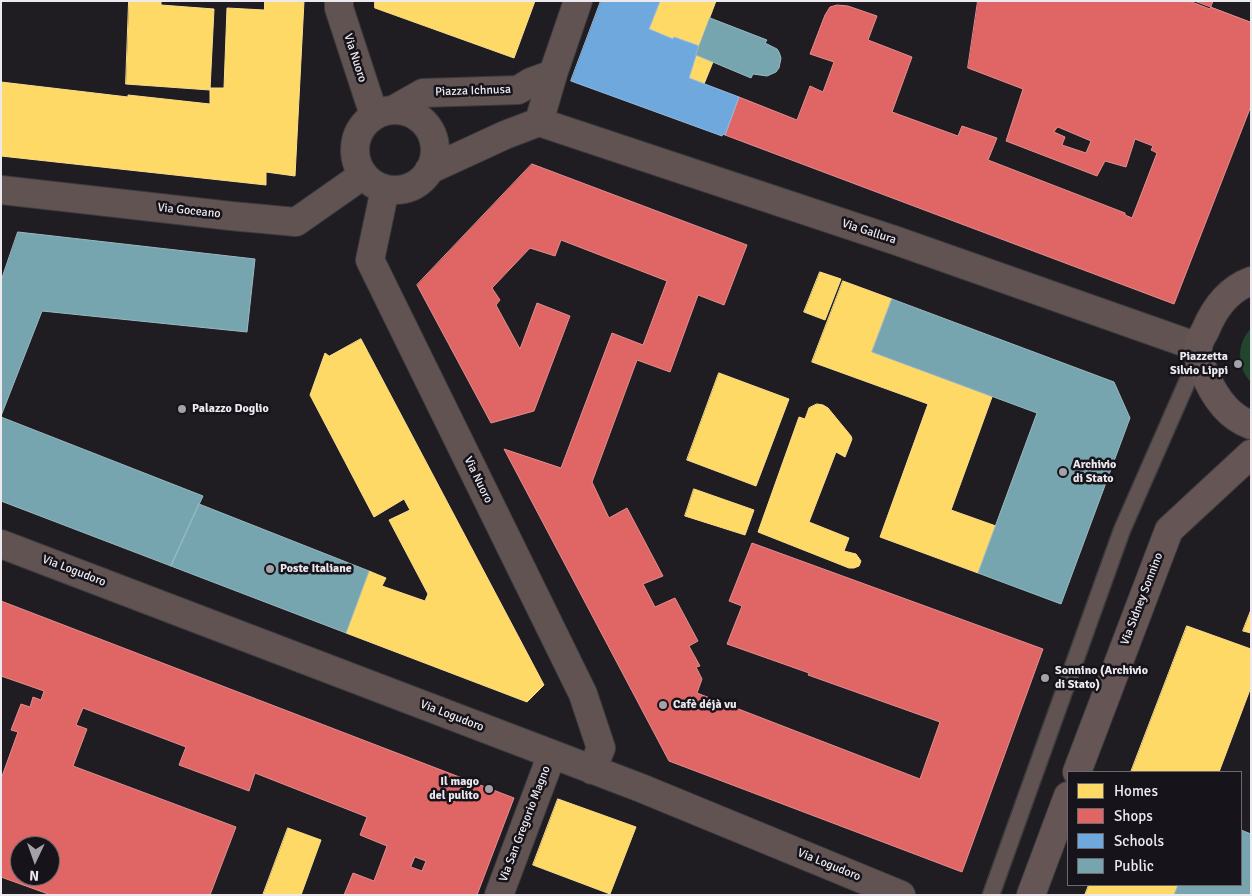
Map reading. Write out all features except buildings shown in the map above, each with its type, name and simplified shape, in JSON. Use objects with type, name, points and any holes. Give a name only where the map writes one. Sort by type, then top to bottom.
[{"type":"main road","points":[[1251,281],[1235,289],[1220,304],[1209,322],[1198,352],[1213,393],[1234,415],[1251,425]]},
{"type":"main road","name":"Via Sidney Sonnino","points":[[1077,771],[1168,530],[1251,454]]},
{"type":"main road","points":[[1031,895],[1067,799]]},
{"type":"street","name":"Via Nuoro","points":[[339,1],[339,8],[384,112]]},
{"type":"street","points":[[429,170],[505,135],[539,122],[578,1]]},
{"type":"street","name":"Piazza Ichnusa","points":[[374,182],[356,158],[355,144],[359,131],[366,121],[423,92],[518,90],[531,82],[553,74]]},
{"type":"street","points":[[374,182],[399,190],[411,186],[429,170],[435,152],[431,132],[425,123],[412,114],[384,112]]},
{"type":"street","name":"Via Gallura","points":[[539,122],[897,241],[1198,352]]},
{"type":"street","name":"Via Nuoro","points":[[374,182],[370,260],[583,694],[600,748],[592,770]]},
{"type":"street","name":"Via Goceano","points":[[1,190],[296,222],[374,182]]},
{"type":"street","name":"Via Logudoro","points":[[1,544],[641,788],[901,895]]},
{"type":"street","name":"Via San Gregorio Magno","points":[[499,895],[552,754]]},
{"type":"lane","points":[[991,895],[1122,530],[1198,352]]},
{"type":"green space","points":[[1251,329],[1251,382],[1243,370],[1240,356],[1243,341]]},
{"type":"place","name":"Piazzetta Silvio Lippi","points":[[1238,364]]},
{"type":"place","name":"Palazzo Doglio","points":[[182,409]]},
{"type":"place","name":"Archivio di Stato","points":[[1063,472]]},
{"type":"place","name":"Poste Italiane","points":[[270,569]]},
{"type":"place","name":"Sonnino (Archivio di Stato)","points":[[1045,678]]},
{"type":"place","name":"Cafè déjà vu","points":[[663,705]]},
{"type":"place","name":"Il mago del pulito","points":[[489,789]]}]
